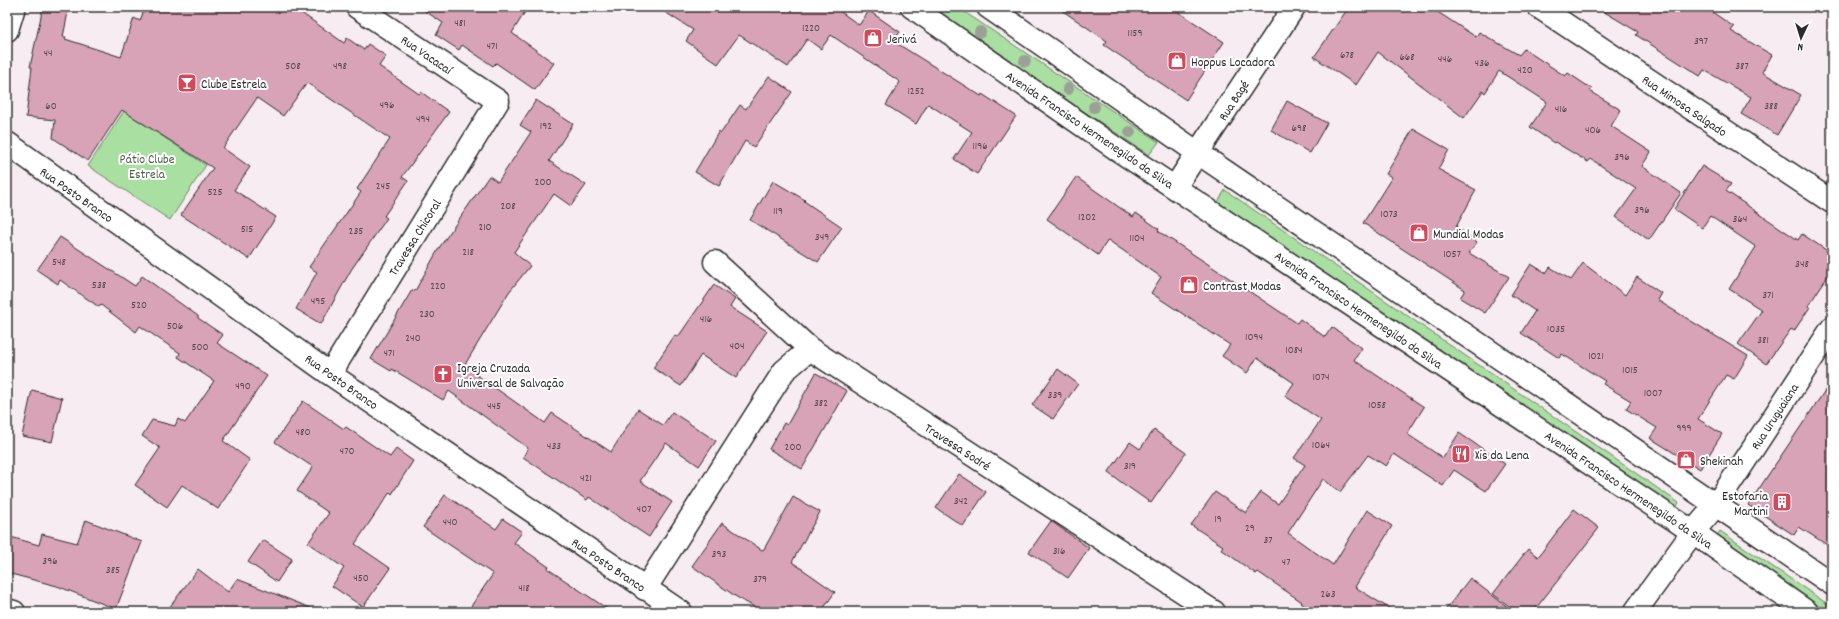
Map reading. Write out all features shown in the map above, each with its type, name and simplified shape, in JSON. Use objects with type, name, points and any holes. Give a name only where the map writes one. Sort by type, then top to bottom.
[{"type":"street","points":[[7,30],[14,7]]},
{"type":"street","name":"Rua Vacacaí","points":[[357,7],[498,101]]},
{"type":"street","name":"Avenida Francisco Hermenegildo da Silva","points":[[912,7],[1175,187],[1693,532],[1806,612]]},
{"type":"street","points":[[988,7],[1198,153],[1832,584]]},
{"type":"street","name":"Rua Bagé","points":[[1175,187],[1294,7]]},
{"type":"street","name":"Rua Mimosa Salgado","points":[[1539,7],[1832,202]]},
{"type":"street","name":"Travessa Chicoral","points":[[330,374],[498,101]]},
{"type":"street","name":"Rua Posto Branco","points":[[7,143],[330,374],[644,589],[672,610]]},
{"type":"street","name":"Travessa Sodré","points":[[715,262],[810,349],[1214,612]]},
{"type":"street","name":"Rua Uruguaiana","points":[[1693,532],[1716,505],[1832,328]]},
{"type":"street","points":[[644,589],[784,371],[810,349]]},
{"type":"street","points":[[1635,612],[1693,532]]},
{"type":"street","points":[[7,610],[14,612]]},
{"type":"green space","points":[[929,7],[957,7],[1159,142],[1149,155]]},
{"type":"green space","name":"Pátio Clube Estrela","points":[[124,111],[206,165],[170,220],[88,166]]},
{"type":"green space","points":[[1225,190],[1679,503],[1671,515],[1218,202]]},
{"type":"green space","points":[[1720,531],[1832,607],[1832,612],[1815,612],[1712,542]]},
{"type":"building","points":[[43,7],[69,7],[63,37],[66,37],[65,39],[121,57],[134,18],[140,21],[145,7],[293,7],[344,43],[347,38],[364,50],[368,44],[386,56],[379,66],[419,94],[421,92],[449,112],[402,177],[408,181],[384,216],[387,218],[351,270],[321,324],[296,309],[317,272],[309,267],[361,192],[357,189],[390,139],[307,83],[283,116],[257,98],[223,148],[250,167],[234,190],[276,217],[249,259],[181,215],[213,168],[122,110],[88,161],[53,138],[55,120],[26,117],[32,67],[30,67]]},
{"type":"building","points":[[419,7],[528,7],[512,33],[554,63],[535,90],[496,63],[493,66],[462,45],[459,50],[436,35],[443,23]]},
{"type":"building","points":[[657,7],[834,7],[859,25],[869,11],[900,32],[893,41],[1016,116],[977,174],[954,159],[972,132],[928,104],[916,124],[886,105],[900,82],[831,35],[821,49],[807,39],[788,67],[739,35],[718,64],[686,41],[693,30]]},
{"type":"building","points":[[1057,7],[1171,7],[1224,42],[1186,100],[1104,45],[1107,41]]},
{"type":"building","points":[[1349,7],[1430,7],[1476,37],[1479,32],[1519,55],[1524,49],[1565,76],[1568,73],[1592,89],[1590,91],[1621,110],[1611,126],[1651,152],[1642,166],[1681,193],[1649,240],[1616,217],[1636,189],[1591,159],[1588,162],[1555,142],[1554,143],[1530,127],[1547,102],[1499,71],[1485,93],[1483,91],[1464,118],[1378,52],[1356,85],[1314,57]]},
{"type":"building","points":[[1596,7],[1705,7],[1734,27],[1731,31],[1772,55],[1762,72],[1801,95],[1777,135],[1741,114],[1751,97],[1704,70],[1700,76],[1636,35],[1638,32]]},
{"type":"building","points":[[769,76],[792,92],[754,147],[745,141],[719,186],[695,172],[719,131],[721,133],[740,105],[746,109]]},
{"type":"building","points":[[536,100],[573,124],[549,161],[586,185],[571,206],[554,194],[514,252],[530,266],[509,292],[464,366],[545,423],[552,413],[611,452],[638,409],[663,425],[672,412],[716,441],[699,466],[666,443],[640,481],[672,502],[649,537],[589,497],[587,500],[523,457],[528,448],[449,391],[443,400],[392,369],[391,371],[371,359],[412,290],[415,291],[439,248],[489,176],[498,182],[531,132],[520,125]]},
{"type":"building","points":[[1287,101],[1327,123],[1310,153],[1271,130]]},
{"type":"building","points":[[1413,129],[1449,150],[1438,169],[1476,190],[1456,227],[1477,242],[1469,253],[1509,277],[1485,313],[1460,298],[1465,290],[1363,223],[1392,177],[1386,174]]},
{"type":"building","points":[[1702,166],[1731,184],[1726,191],[1798,240],[1802,234],[1832,254],[1832,270],[1808,306],[1810,307],[1794,331],[1791,329],[1766,364],[1738,344],[1762,310],[1729,289],[1756,247],[1710,216],[1702,228],[1674,209]]},
{"type":"building","points":[[1076,177],[1133,217],[1136,213],[1159,229],[1158,231],[1297,323],[1300,319],[1325,337],[1332,327],[1362,348],[1354,360],[1424,407],[1407,434],[1443,458],[1459,433],[1505,464],[1486,491],[1454,470],[1443,486],[1394,454],[1386,466],[1368,455],[1340,492],[1323,479],[1288,533],[1333,565],[1367,510],[1392,526],[1355,587],[1395,612],[1313,612],[1301,603],[1302,602],[1258,572],[1256,574],[1221,549],[1223,546],[1191,525],[1215,492],[1246,513],[1261,492],[1278,504],[1305,465],[1294,458],[1321,420],[1285,396],[1294,383],[1257,358],[1247,373],[1222,356],[1230,345],[1151,293],[1161,277],[1108,240],[1098,255],[1047,219]]},
{"type":"building","points":[[773,181],[805,200],[804,201],[842,227],[818,262],[750,220]]},
{"type":"building","points":[[60,237],[135,286],[142,276],[223,335],[217,343],[267,376],[223,441],[250,460],[218,509],[182,485],[167,507],[135,485],[160,448],[142,436],[152,420],[175,426],[178,419],[185,423],[214,381],[178,357],[180,353],[140,326],[136,332],[101,305],[99,307],[60,280],[58,284],[37,270]]},
{"type":"building","points":[[1583,263],[1625,295],[1637,277],[1661,293],[1657,300],[1748,356],[1734,379],[1726,375],[1698,419],[1722,434],[1700,469],[1650,438],[1657,428],[1626,409],[1631,401],[1603,384],[1605,381],[1562,354],[1559,358],[1521,333],[1535,311],[1511,295],[1531,264],[1546,273],[1550,267],[1571,280]]},
{"type":"building","points":[[714,285],[735,299],[730,307],[767,331],[736,378],[701,355],[681,386],[653,368],[675,335],[678,337]]},
{"type":"building","points":[[1058,369],[1078,384],[1053,419],[1032,405]]},
{"type":"building","points":[[816,373],[847,391],[802,469],[769,449],[784,423],[787,425]]},
{"type":"building","points":[[1832,380],[1832,548],[1799,527],[1794,535],[1748,505]]},
{"type":"building","points":[[32,390],[62,398],[52,442],[22,436]]},
{"type":"building","points":[[303,401],[344,429],[346,427],[390,457],[396,449],[413,461],[392,494],[390,492],[355,544],[390,568],[363,607],[332,586],[344,568],[308,543],[329,513],[297,491],[313,467],[275,442]]},
{"type":"building","points":[[1154,430],[1186,453],[1151,503],[1108,473],[1130,442],[1140,449]]},
{"type":"building","points":[[959,474],[986,492],[963,526],[936,508]]},
{"type":"building","points":[[445,495],[496,529],[503,519],[522,532],[514,543],[549,567],[548,569],[612,612],[467,612],[493,574],[423,527]]},
{"type":"building","points":[[793,497],[820,512],[792,562],[835,592],[821,612],[763,612],[735,596],[692,566],[722,523],[762,550],[764,549]]},
{"type":"building","points":[[1574,509],[1599,528],[1533,612],[1517,612],[1493,594],[1528,549],[1538,557]]},
{"type":"building","points":[[86,520],[142,542],[116,609],[57,586],[7,573],[7,536],[39,545],[42,534],[77,543]]},
{"type":"building","points":[[1051,521],[1089,548],[1068,578],[1029,552]]},
{"type":"building","points":[[263,540],[292,559],[277,582],[248,562]]},
{"type":"building","points":[[198,569],[228,592],[237,579],[316,610],[316,612],[166,612]]},
{"type":"building","points":[[1470,578],[1514,612],[1444,612]]},
{"type":"place","name":"Jerivá","points":[[873,38]]},
{"type":"place","name":"Hoppus Locadora","points":[[1177,61]]},
{"type":"place","name":"Clube Estrela","points":[[187,83]]},
{"type":"place","name":"Mundial Modas","points":[[1419,233]]},
{"type":"place","name":"Contrast Modas","points":[[1189,285]]},
{"type":"place","name":"Igreja Cruzada Universal de Salvação","points":[[443,374]]},
{"type":"place","name":"Xis da Lena","points":[[1461,454]]},
{"type":"place","name":"Shekinah","points":[[1686,460]]},
{"type":"place","name":"Estofaria Martini","points":[[1782,502]]}]
